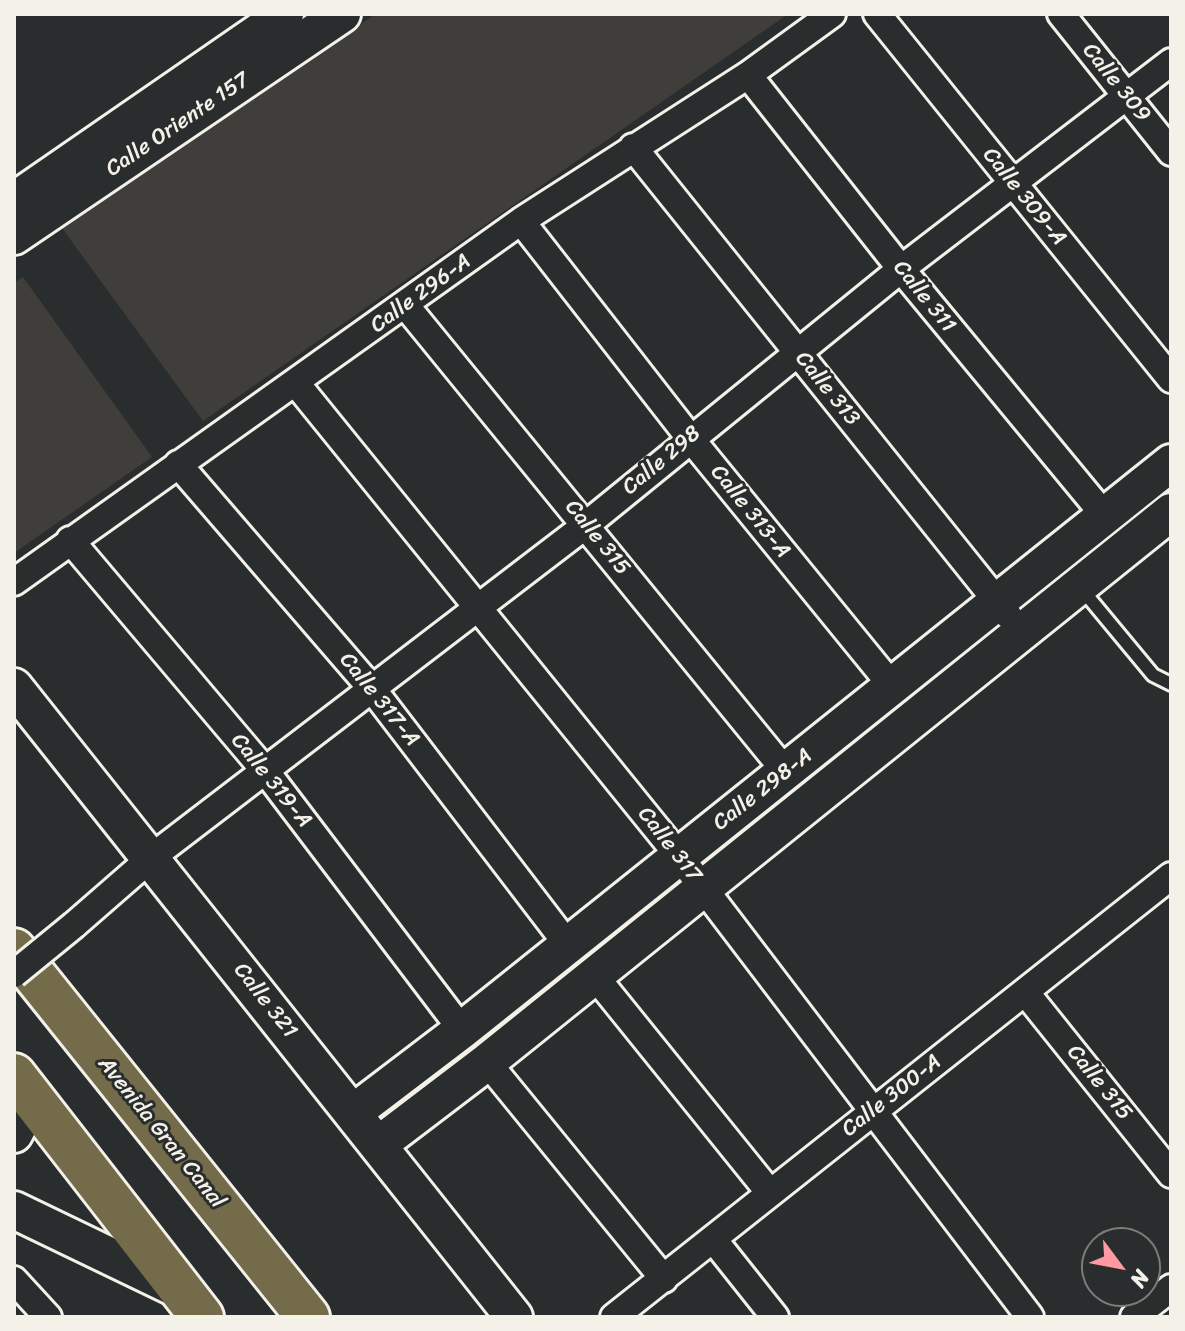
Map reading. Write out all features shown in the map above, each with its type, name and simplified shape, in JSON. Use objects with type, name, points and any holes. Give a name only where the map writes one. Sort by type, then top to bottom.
[{"type":"main road","name":"Avenida Gran Canal","points":[[14,950],[308,1317]]},
{"type":"main road","points":[[20,1102],[191,1303]]},
{"type":"street","name":"Calle Oriente 157","points":[[14,201],[285,14]]},
{"type":"street","name":"Calle Oriente 157","points":[[14,236],[342,14]]},
{"type":"street","name":"Calle 296-A","points":[[14,582],[406,306],[521,221],[748,75],[832,14]]},
{"type":"street","name":"Calle 309-A","points":[[877,14],[1171,379]]},
{"type":"street","name":"Calle 309","points":[[1061,14],[1171,152]]},
{"type":"street","name":"Calle 298","points":[[14,974],[152,857],[267,773],[477,605],[586,525],[901,269],[1171,62]]},
{"type":"street","name":"Calle 311","points":[[748,75],[901,269],[1105,516]]},
{"type":"street","name":"Calle 313","points":[[633,147],[1009,617]]},
{"type":"street","name":"Calle 313-A","points":[[521,221],[690,438],[893,687]]},
{"type":"street","name":"Calle 315","points":[[406,306],[786,772]]},
{"type":"street","name":"Calle 317","points":[[295,382],[679,856],[1030,1317]]},
{"type":"street","name":"Calle 298-A","points":[[378,1145],[487,1062],[702,886],[1009,617],[1105,516],[1171,463]]},
{"type":"street","name":"Calle 317-A","points":[[178,464],[373,690],[568,945]]},
{"type":"street","name":"Calle 298-A","points":[[353,1113],[893,687],[1009,617],[1078,584],[1171,512]]},
{"type":"street","name":"Calle 319-A","points":[[70,540],[267,773],[462,1030]]},
{"type":"street","name":"Calle 321","points":[[14,687],[152,857],[514,1317]]},
{"type":"street","name":"Calle 300-A","points":[[614,1317],[1171,876]]},
{"type":"street","points":[[594,975],[770,1193]]},
{"type":"street","name":"Calle 315","points":[[1026,993],[1171,1174]]},
{"type":"street","points":[[487,1062],[664,1279]]},
{"type":"street","points":[[14,1210],[191,1303]]},
{"type":"street","points":[[713,1239],[775,1317]]},
{"type":"street","points":[[14,1280],[48,1317]]},
{"type":"street","points":[[1134,1317],[1171,1288]]},
{"type":"lane","points":[[1078,584],[1153,675],[1171,684]]},
{"type":"shaded area","points":[[376,14],[788,14],[203,421],[59,224]]},
{"type":"shaded area","points":[[23,277],[152,457],[14,553],[14,283]]}]
